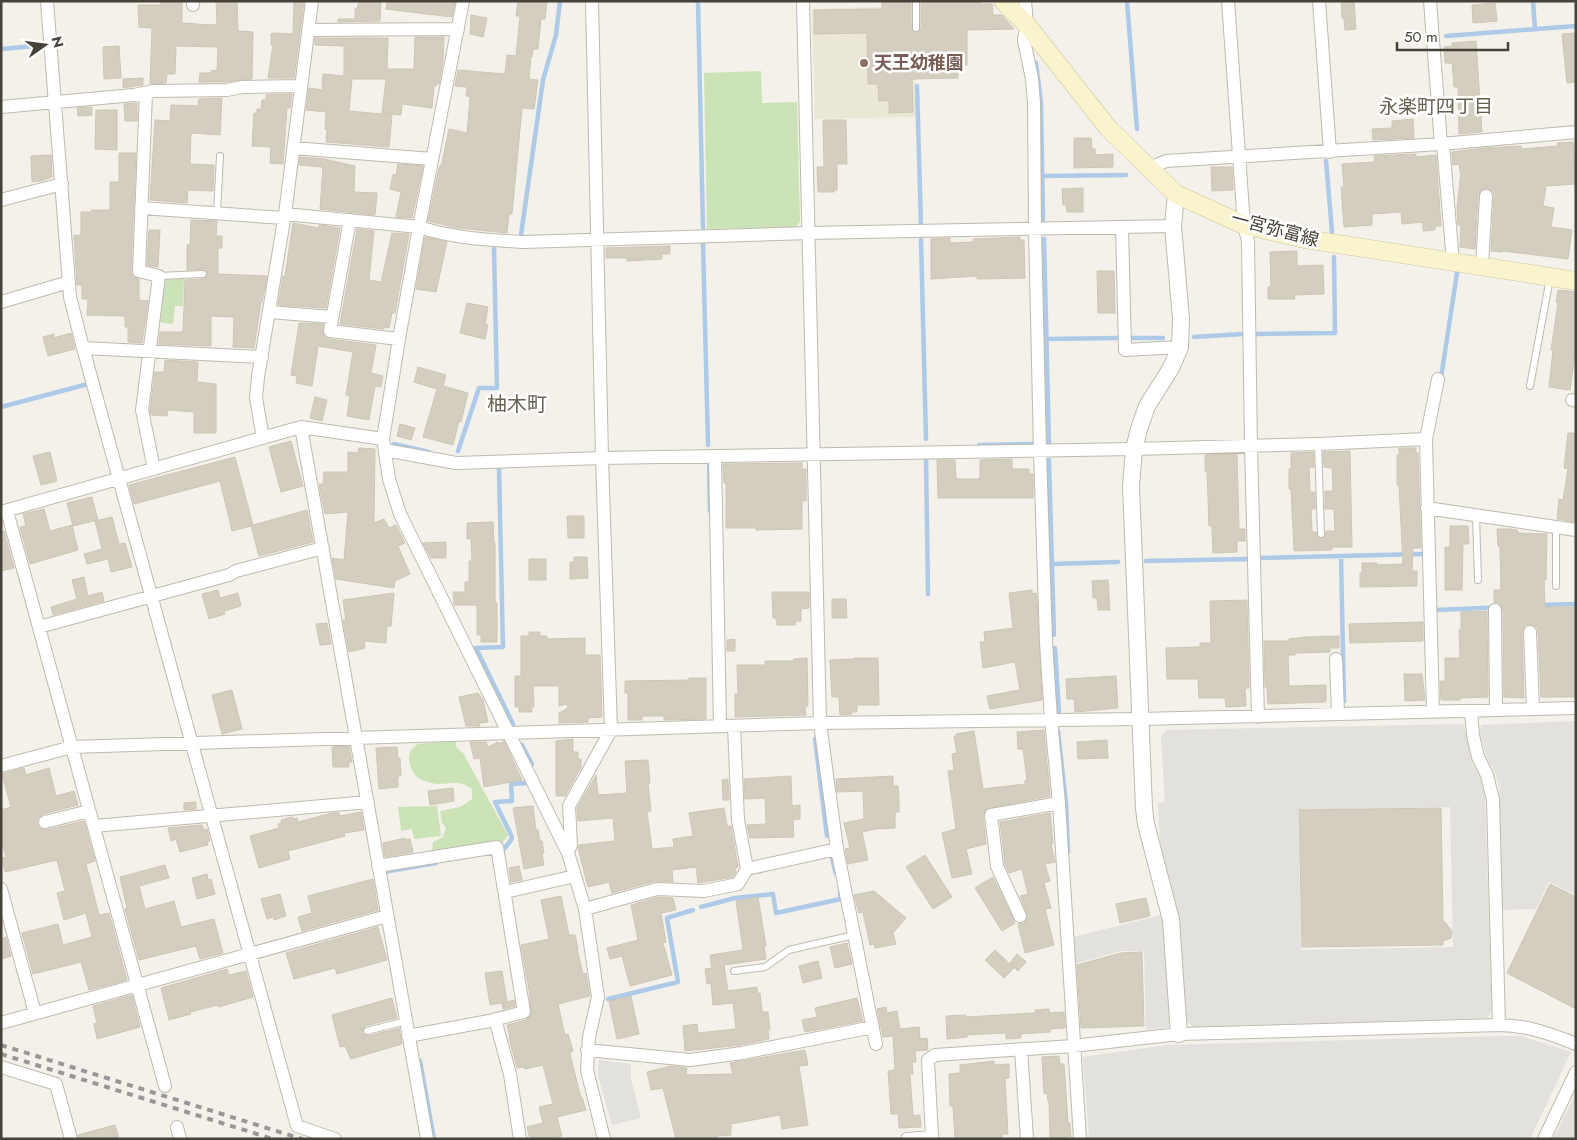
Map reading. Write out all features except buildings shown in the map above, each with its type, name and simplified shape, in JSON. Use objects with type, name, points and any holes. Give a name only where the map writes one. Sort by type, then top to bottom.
[{"type":"main road","name":"一宮弥富線","points":[[1003,1],[1027,25],[1109,129],[1176,194],[1244,225],[1305,239],[1576,281]]},
{"type":"street","points":[[47,1],[70,297],[297,1126],[335,1139]]},
{"type":"street","points":[[263,438],[256,398],[258,377],[284,216],[310,30],[312,1]]},
{"type":"street","points":[[463,1],[398,339],[384,444],[390,479],[400,514],[568,853],[585,909],[598,997],[587,1050],[587,1070],[604,1139]]},
{"type":"street","points":[[568,853],[571,845],[569,806],[611,730],[602,458],[592,1]]},
{"type":"street","points":[[803,1],[820,723],[837,849],[876,1044]]},
{"type":"street","points":[[1025,1],[1027,25],[1024,40],[1032,79],[1034,104],[1040,451],[1051,719],[1059,803],[1080,1139]]},
{"type":"street","points":[[1228,1],[1241,157],[1244,225],[1248,242],[1258,716]]},
{"type":"street","points":[[1319,1],[1330,152]]},
{"type":"street","points":[[1430,1],[1453,262]]},
{"type":"street","points":[[310,30],[458,29]]},
{"type":"street","points":[[1,107],[134,96],[154,91],[301,86]]},
{"type":"street","points":[[146,93],[139,272],[159,276],[142,410],[154,470]]},
{"type":"street","points":[[1150,168],[1166,161],[1330,152],[1576,132]]},
{"type":"street","points":[[293,148],[432,159]]},
{"type":"street","points":[[1,200],[62,184]]},
{"type":"street","points":[[1176,194],[1173,226],[1181,319],[1180,347],[1171,368],[1147,406],[1134,450],[1131,486],[1146,824],[1171,920],[1179,1034]]},
{"type":"street","points":[[1482,266],[1486,196]]},
{"type":"street","points":[[141,208],[350,220],[419,227],[439,234],[477,240],[523,242],[808,233],[1173,226]]},
{"type":"street","points":[[350,220],[330,330],[398,339]]},
{"type":"street","points":[[1122,227],[1125,350],[1180,347]]},
{"type":"street","points":[[1,302],[69,282]]},
{"type":"street","points":[[269,312],[332,317]]},
{"type":"street","points":[[83,348],[262,357]]},
{"type":"street","points":[[1433,712],[1426,439],[1438,379]]},
{"type":"street","points":[[301,427],[427,1139]]},
{"type":"street","points":[[165,1086],[39,627],[4,511],[120,480],[301,427],[384,444],[456,463],[602,458],[1134,450],[1426,439]]},
{"type":"street","points":[[714,456],[720,726]]},
{"type":"street","points":[[1427,508],[1576,530]]},
{"type":"street","points":[[39,627],[229,576],[236,571],[323,548]]},
{"type":"street","points":[[1494,610],[1496,710]]},
{"type":"street","points":[[1530,632],[1532,709]]},
{"type":"street","points":[[1336,659],[1338,714]]},
{"type":"street","points":[[1,766],[72,747],[820,723],[1140,719],[1576,708]]},
{"type":"street","points":[[1471,711],[1473,735],[1478,757],[1487,775],[1493,800],[1499,1025]]},
{"type":"street","points":[[585,909],[657,889],[704,891],[738,884],[747,869],[738,820],[734,726]]},
{"type":"street","points":[[94,826],[368,802]]},
{"type":"street","points":[[1020,916],[997,866],[991,815],[1059,803]]},
{"type":"street","points":[[45,822],[89,811]]},
{"type":"street","points":[[378,866],[497,847],[505,892],[524,1012],[408,1036]]},
{"type":"street","points":[[747,869],[837,849]]},
{"type":"street","points":[[505,892],[575,876]]},
{"type":"street","points":[[1,889],[35,1013]]},
{"type":"street","points":[[1,1023],[387,916]]},
{"type":"street","points":[[495,1019],[510,1074],[520,1139]]},
{"type":"street","points":[[907,1139],[932,1138],[928,1060],[935,1055],[1073,1046],[1179,1034],[1499,1025],[1545,1031],[1576,1044]]},
{"type":"street","points":[[587,1050],[690,1060],[742,1053],[873,1027]]},
{"type":"street","points":[[1020,1049],[1027,1139]]},
{"type":"street","points":[[1,1067],[56,1084],[71,1139]]},
{"type":"street","points":[[1544,1139],[1576,1072]]},
{"type":"lane","points":[[916,1],[916,28]]},
{"type":"lane","points":[[217,213],[220,156]]},
{"type":"lane","points":[[159,276],[204,274]]},
{"type":"lane","points":[[1530,386],[1550,277]]},
{"type":"lane","points":[[1318,444],[1320,534]]},
{"type":"lane","points":[[1476,515],[1478,580]]},
{"type":"lane","points":[[1556,527],[1556,586]]},
{"type":"lane","points":[[734,971],[765,967],[789,950],[854,935]]},
{"type":"lane","points":[[367,1031],[406,1021]]},
{"type":"shaded area","name":"天王幼稚園","points":[[913,6],[916,117],[815,119],[812,9]]},
{"type":"shaded area","points":[[1576,721],[1576,895],[1549,882],[1536,909],[1502,910],[1499,787],[1495,772],[1486,756],[1480,734],[1481,725]]},
{"type":"shaded area","points":[[1464,725],[1472,763],[1481,779],[1485,797],[1492,1013],[1487,1018],[1193,1027],[1187,1021],[1179,919],[1160,843],[1158,803],[1165,802],[1161,736],[1167,730]],"holes":[[[1450,807],[1453,947],[1301,950],[1298,810]]]},
{"type":"shaded area","points":[[1161,915],[1165,940],[1171,1022],[1168,1027],[1146,1030],[1144,951],[1120,951],[1074,964],[1073,937]]},
{"type":"shaded area","points":[[1521,1036],[1571,1052],[1530,1139],[1089,1139],[1083,1057],[1167,1045]]},
{"type":"shaded area","points":[[599,1060],[631,1064],[631,1079],[641,1118],[612,1125],[598,1076]]},
{"type":"shaded area","points":[[1576,1093],[1576,1139],[1553,1139]]},
{"type":"green space","points":[[761,71],[762,103],[797,102],[800,222],[795,227],[707,229],[704,73]]},
{"type":"green space","points":[[164,277],[184,277],[183,306],[175,306],[173,324],[157,322]]},
{"type":"green space","points":[[455,741],[457,748],[463,753],[508,835],[501,844],[432,854],[433,842],[443,837],[446,828],[442,823],[440,811],[460,807],[472,799],[472,789],[458,783],[435,784],[420,779],[411,768],[409,756],[412,749],[418,744]]},
{"type":"green space","points":[[437,806],[441,836],[414,839],[412,829],[401,831],[398,807]]},
{"type":"waterway","points":[[521,235],[543,80],[556,35],[560,1]]},
{"type":"waterway","points":[[698,1],[703,228]]},
{"type":"waterway","points":[[1127,1],[1137,129]]},
{"type":"waterway","points":[[1533,1],[1535,29]]},
{"type":"waterway","points":[[1446,36],[1576,26]]},
{"type":"waterway","points":[[1,49],[46,45]]},
{"type":"waterway","points":[[1036,63],[1041,102],[1043,220]]},
{"type":"waterway","points":[[917,86],[921,225]]},
{"type":"waterway","points":[[1326,161],[1332,232]]},
{"type":"waterway","points":[[1042,176],[1126,175]]},
{"type":"waterway","points":[[1044,239],[1049,444]]},
{"type":"waterway","points":[[921,240],[926,439]]},
{"type":"waterway","points":[[703,243],[708,445]]},
{"type":"waterway","points":[[458,451],[479,388],[497,388],[494,249]]},
{"type":"waterway","points":[[1256,334],[1335,333],[1334,257]]},
{"type":"waterway","points":[[1441,378],[1457,273]]},
{"type":"waterway","points":[[1194,337],[1243,334]]},
{"type":"waterway","points":[[1046,339],[1118,338]]},
{"type":"waterway","points":[[1132,338],[1163,338]]},
{"type":"waterway","points":[[1,407],[88,384]]},
{"type":"waterway","points":[[394,444],[429,452]]},
{"type":"waterway","points":[[979,445],[1033,444]]},
{"type":"waterway","points":[[926,458],[928,594]]},
{"type":"waterway","points":[[1049,460],[1054,635]]},
{"type":"waterway","points":[[709,465],[710,511]]},
{"type":"waterway","points":[[499,469],[503,647],[476,648],[513,724]]},
{"type":"waterway","points":[[1260,558],[1422,554]]},
{"type":"waterway","points":[[1341,556],[1344,701]]},
{"type":"waterway","points":[[1146,561],[1250,559]]},
{"type":"waterway","points":[[1052,564],[1118,562]]},
{"type":"waterway","points":[[1540,605],[1576,604]]},
{"type":"waterway","points":[[1435,606],[1435,610],[1507,607]]},
{"type":"waterway","points":[[1055,648],[1059,712]]},
{"type":"waterway","points":[[1058,731],[1066,803],[1068,852]]},
{"type":"waterway","points":[[815,739],[827,836]]},
{"type":"waterway","points":[[522,745],[532,764]]},
{"type":"waterway","points":[[504,849],[512,837],[495,802],[512,801],[511,784],[525,783]]},
{"type":"waterway","points":[[832,858],[836,874]]},
{"type":"waterway","points":[[385,876],[384,872],[436,863]]},
{"type":"waterway","points":[[701,907],[735,898],[773,894],[776,913],[841,899],[840,894]]},
{"type":"waterway","points":[[608,999],[678,982],[667,918],[693,910]]},
{"type":"waterway","points":[[420,1061],[434,1139]]},
{"type":"railway","points":[[1,1045],[302,1139]]},
{"type":"railway","points":[[1,1054],[273,1139]]},
{"type":"place","name":"天王幼稚園","points":[[864,63]]},
{"type":"district","name":"永楽町四丁目","points":[[1436,106]]},
{"type":"district","name":"柚木町","points":[[517,404]]}]
